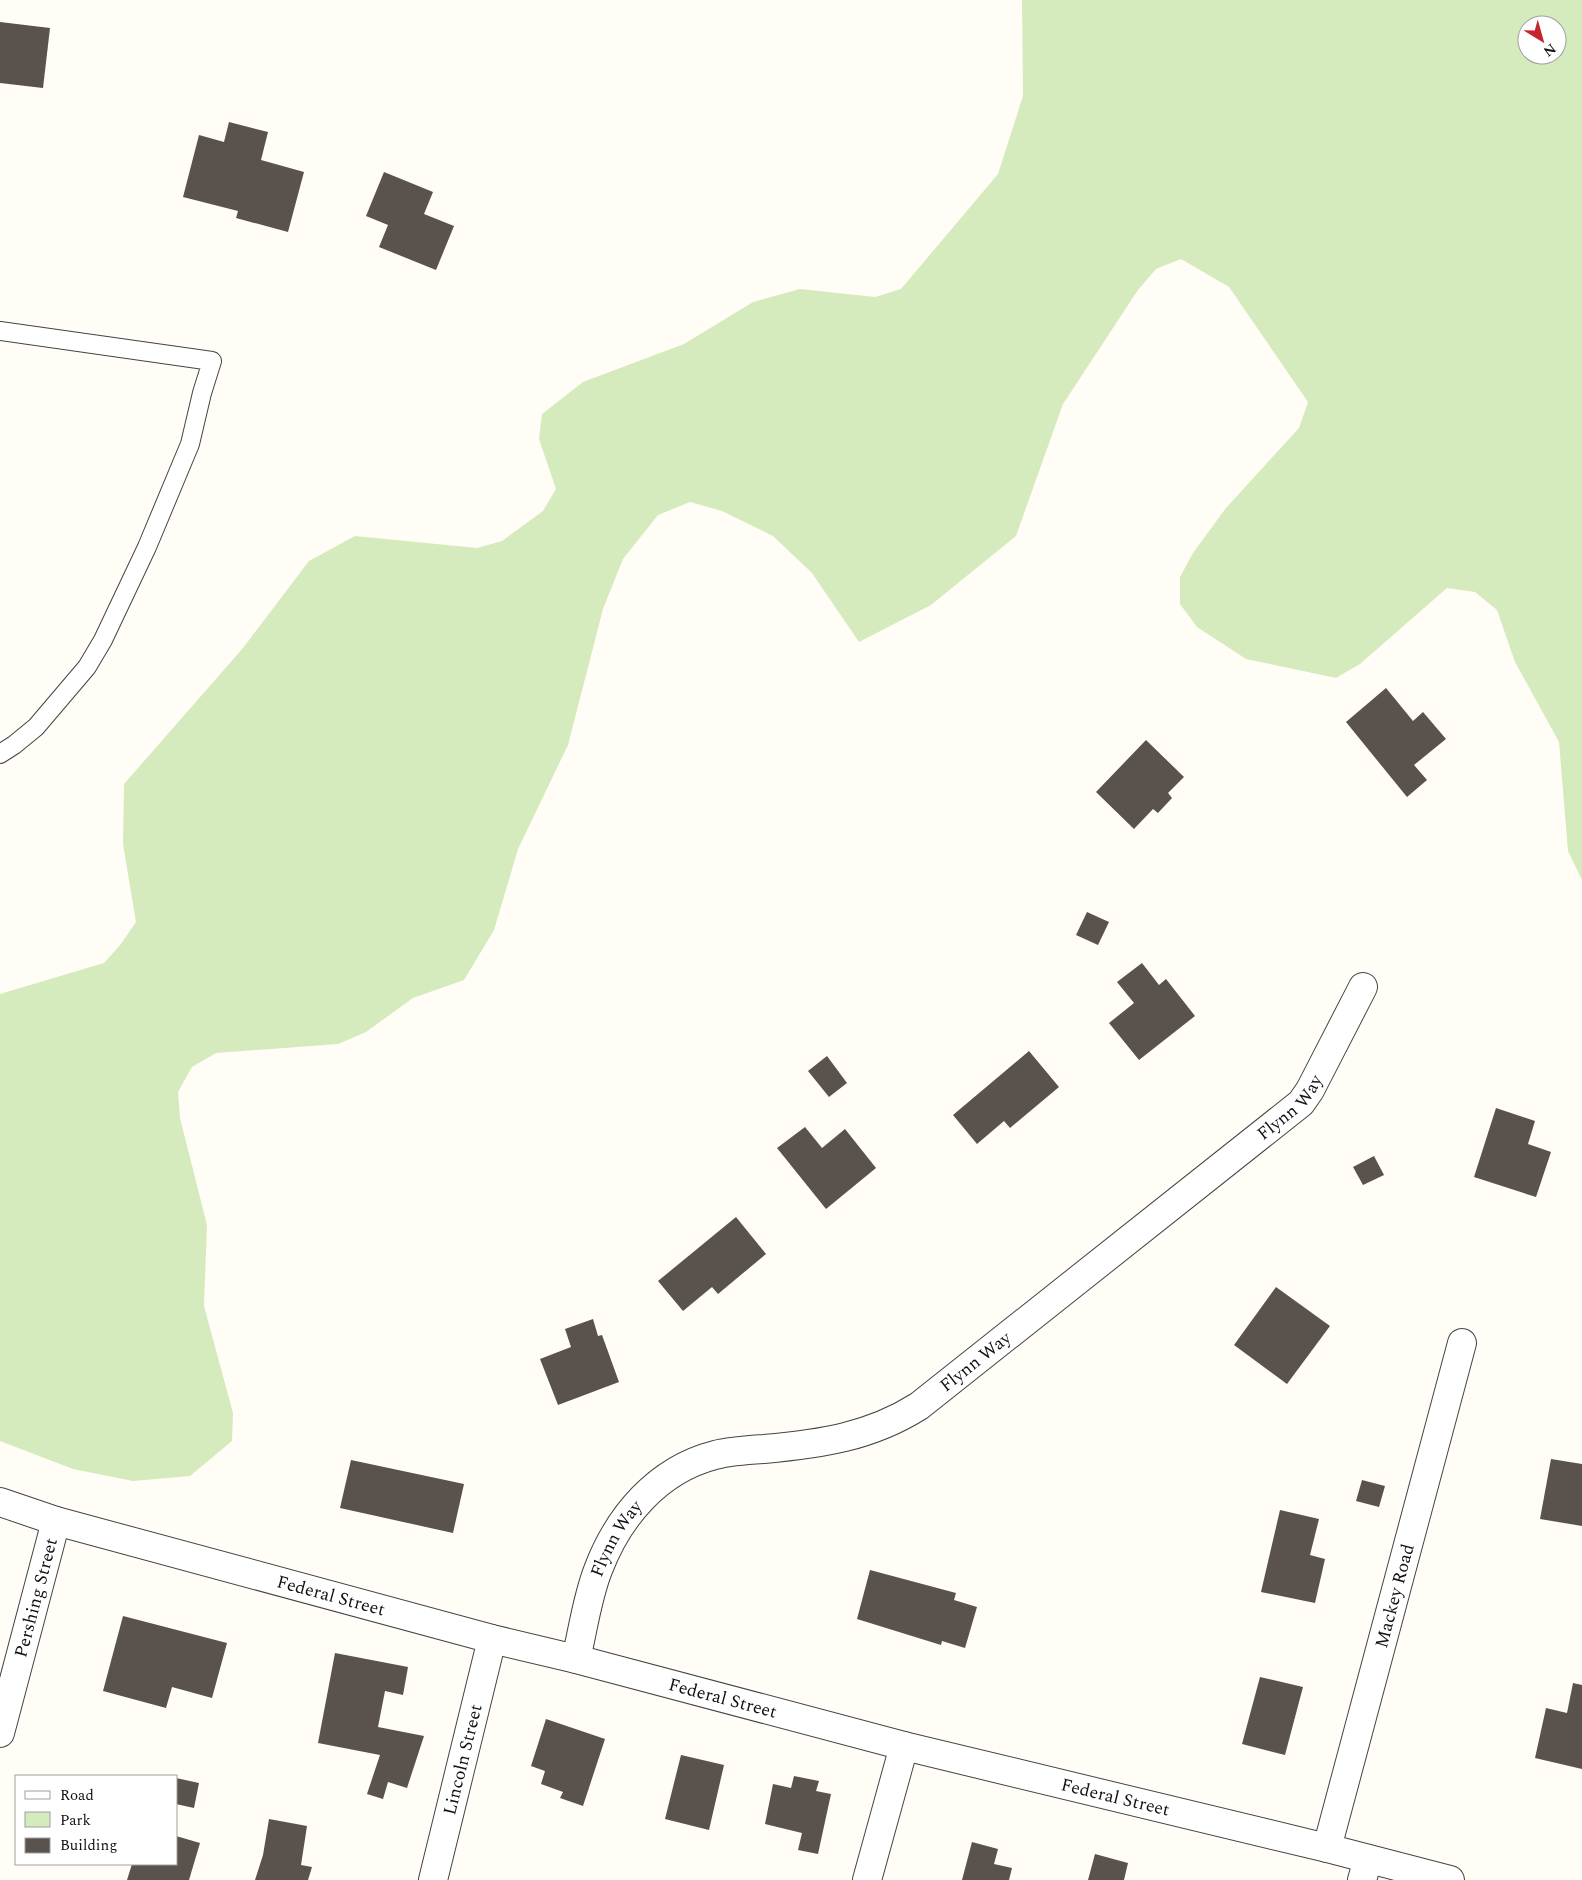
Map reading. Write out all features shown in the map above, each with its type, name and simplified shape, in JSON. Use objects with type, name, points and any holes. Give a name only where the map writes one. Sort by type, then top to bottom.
[{"type":"street","name":"Flynn Way","points":[[576,1659],[597,1572],[611,1540],[628,1514],[660,1481],[675,1472],[714,1455],[811,1444],[872,1430],[891,1423],[919,1406],[1301,1103],[1310,1090],[1363,987]]},
{"type":"street","name":"Mackey Road","points":[[1327,1848],[1462,1343]]},
{"type":"street","name":"Federal Street","points":[[0,1502],[56,1521],[492,1639],[576,1659],[904,1746],[1327,1848],[1365,1869],[1450,1880]]},
{"type":"street","name":"Pershing Street","points":[[0,1733],[56,1521]]},
{"type":"street","name":"Lincoln Street","points":[[433,1880],[492,1639]]},
{"type":"street","points":[[867,1880],[904,1746]]},
{"type":"lane","points":[[0,331],[212,361],[190,444],[146,547],[102,640],[87,667],[48,714],[36,727],[0,754]]},
{"type":"green space","points":[[1022,0],[1582,0],[1582,880],[1568,851],[1559,742],[1515,662],[1497,610],[1475,592],[1447,588],[1360,664],[1336,678],[1246,659],[1197,627],[1180,604],[1180,577],[1193,553],[1226,508],[1299,428],[1308,402],[1229,287],[1181,259],[1156,269],[1138,290],[1063,404],[1016,536],[931,605],[859,642],[812,573],[773,536],[722,511],[690,502],[658,515],[623,559],[603,609],[568,745],[518,849],[494,930],[464,980],[413,998],[366,1032],[338,1044],[216,1053],[192,1067],[178,1092],[180,1118],[207,1225],[204,1306],[233,1413],[232,1441],[190,1476],[133,1481],[73,1469],[0,1441],[0,994],[104,963],[121,944],[136,922],[123,844],[124,784],[243,648],[309,561],[355,536],[477,548],[502,541],[543,511],[556,489],[539,439],[542,414],[583,382],[684,344],[753,302],[800,289],[875,297],[901,289],[998,174],[1023,96]]},
{"type":"building","points":[[0,22],[50,28],[43,88],[0,83]]},
{"type":"building","points":[[229,122],[268,132],[261,160],[304,172],[288,232],[236,218],[238,211],[183,197],[199,135],[224,142]]},
{"type":"building","points":[[384,172],[433,192],[424,214],[454,226],[436,270],[379,247],[388,225],[366,216]]},
{"type":"building","points":[[1386,688],[1413,721],[1423,712],[1446,739],[1414,765],[1427,780],[1407,797],[1346,722]]},
{"type":"building","points":[[1146,740],[1184,777],[1168,793],[1172,798],[1158,813],[1153,809],[1134,829],[1096,792]]},
{"type":"building","points":[[1087,912],[1109,922],[1098,945],[1076,935]]},
{"type":"building","points":[[1142,963],[1159,985],[1166,979],[1195,1016],[1139,1060],[1109,1023],[1134,1003],[1117,982]]},
{"type":"building","points":[[1029,1051],[1059,1087],[1010,1128],[1004,1121],[977,1144],[953,1115]]},
{"type":"building","points":[[827,1056],[847,1083],[829,1097],[808,1071]]},
{"type":"building","points":[[1496,1108],[1535,1121],[1528,1144],[1551,1152],[1536,1197],[1474,1177]]},
{"type":"building","points":[[805,1127],[822,1148],[845,1129],[876,1168],[826,1209],[777,1148]]},
{"type":"building","points":[[1374,1156],[1384,1175],[1363,1185],[1353,1167]]},
{"type":"building","points":[[736,1217],[766,1254],[718,1294],[712,1287],[683,1311],[658,1281]]},
{"type":"building","points":[[1276,1287],[1330,1326],[1287,1384],[1234,1345]]},
{"type":"building","points":[[593,1319],[598,1336],[602,1335],[619,1382],[558,1405],[540,1359],[571,1347],[565,1329]]},
{"type":"building","points":[[1551,1459],[1582,1464],[1582,1526],[1540,1519]]},
{"type":"building","points":[[351,1460],[464,1484],[453,1533],[340,1508]]},
{"type":"building","points":[[1362,1480],[1385,1486],[1379,1507],[1356,1501]]},
{"type":"building","points":[[1280,1510],[1319,1519],[1310,1555],[1325,1559],[1315,1603],[1261,1592]]},
{"type":"building","points":[[870,1570],[956,1593],[954,1600],[977,1607],[965,1648],[942,1641],[941,1645],[857,1619]]},
{"type":"building","points":[[123,1616],[227,1643],[212,1698],[172,1687],[166,1708],[103,1691]]},
{"type":"building","points":[[335,1653],[408,1667],[403,1695],[385,1691],[378,1727],[424,1736],[407,1788],[388,1782],[383,1799],[367,1794],[380,1755],[318,1743]]},
{"type":"building","points":[[1260,1677],[1303,1687],[1285,1755],[1242,1744]]},
{"type":"building","points":[[1573,1683],[1582,1685],[1582,1769],[1535,1758],[1546,1708],[1567,1713]]},
{"type":"building","points":[[546,1719],[605,1739],[583,1806],[560,1798],[563,1792],[541,1784],[545,1771],[531,1766]]},
{"type":"building","points":[[681,1755],[724,1765],[709,1830],[665,1819]]},
{"type":"building","points":[[794,1776],[819,1781],[816,1791],[831,1794],[818,1854],[798,1850],[802,1833],[765,1824],[773,1784],[791,1788]]},
{"type":"building","points":[[178,1778],[199,1783],[194,1808],[178,1804]]},
{"type":"building","points":[[269,1819],[307,1826],[301,1865],[312,1867],[308,1880],[255,1880],[263,1855]]},
{"type":"building","points":[[178,1837],[200,1843],[189,1880],[127,1880],[132,1865],[178,1865]]},
{"type":"building","points":[[972,1842],[998,1849],[994,1864],[1012,1868],[1009,1880],[962,1880]]},
{"type":"building","points":[[1095,1854],[1128,1863],[1124,1880],[1088,1880]]}]
